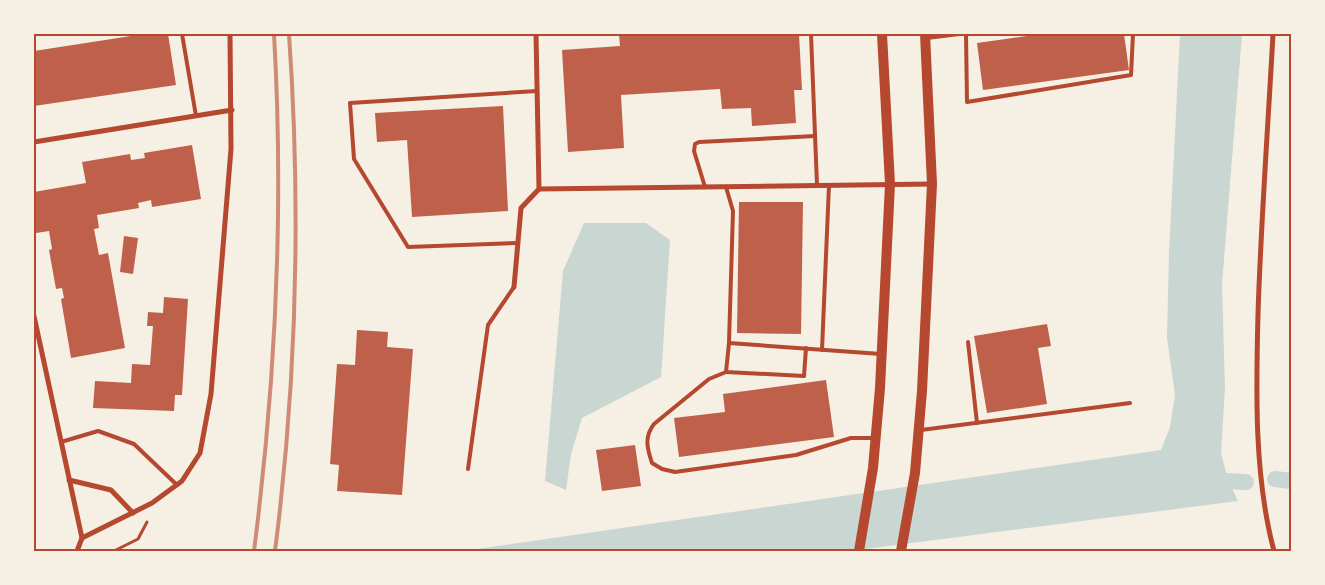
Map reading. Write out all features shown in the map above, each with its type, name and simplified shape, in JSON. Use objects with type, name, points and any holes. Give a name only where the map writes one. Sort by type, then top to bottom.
[{"type":"main road","points":[[859,551],[876,438],[890,184],[882,34]]},
{"type":"main road","points":[[902,551],[915,473],[932,184],[925,36]]},
{"type":"street","points":[[82,538],[152,503],[177,485],[182,481],[200,453],[211,394],[227,206],[232,110],[230,34]]},
{"type":"street","points":[[514,287],[521,208],[539,189],[536,34]]},
{"type":"street","points":[[1273,34],[1256,394],[1261,464],[1269,532],[1274,551]]},
{"type":"street","points":[[34,142],[232,110]]},
{"type":"street","points":[[539,189],[932,184]]},
{"type":"street","points":[[34,316],[82,538],[77,551]]},
{"type":"street","points":[[69,480],[112,490],[133,512]]},
{"type":"lane","points":[[182,34],[196,116]]},
{"type":"lane","points":[[811,34],[817,185]]},
{"type":"lane","points":[[925,36],[959,34]]},
{"type":"lane","points":[[966,34],[967,102],[1131,75],[1133,34]]},
{"type":"lane","points":[[518,243],[408,247],[354,159],[350,103],[538,91]]},
{"type":"lane","points":[[705,187],[694,151],[695,144],[699,142],[815,136]]},
{"type":"lane","points":[[822,350],[829,185]]},
{"type":"lane","points":[[726,186],[733,211],[729,343],[726,372]]},
{"type":"lane","points":[[468,469],[488,325],[514,287]]},
{"type":"lane","points":[[968,342],[978,423]]},
{"type":"lane","points":[[729,343],[881,354]]},
{"type":"lane","points":[[806,348],[804,376],[726,372],[709,379],[648,431],[647,449],[652,463],[662,469],[675,472],[796,455],[851,438],[876,438]]},
{"type":"lane","points":[[918,430],[1130,403]]},
{"type":"lane","points":[[61,442],[98,431],[134,444],[177,485]]},
{"type":"path","points":[[114,551],[138,539],[147,522]]},
{"type":"shaded area","points":[[1180,34],[1242,34],[1222,284],[1225,388],[1221,453],[1228,480],[1238,501],[850,551],[463,551],[1161,450],[1170,427],[1175,395],[1167,338],[1169,253]]},
{"type":"shaded area","points":[[584,223],[646,223],[670,240],[661,377],[582,418],[571,454],[566,490],[545,481],[563,271]]},
{"type":"building","points":[[144,34],[168,34],[176,85],[34,106],[34,51]]},
{"type":"building","points":[[619,34],[799,34],[802,90],[794,90],[796,123],[752,126],[751,108],[722,109],[720,89],[621,95],[624,148],[568,152],[562,50],[620,46]]},
{"type":"building","points":[[1042,34],[1124,34],[1129,70],[983,90],[977,43]]},
{"type":"building","points":[[503,106],[508,211],[412,217],[407,140],[377,142],[375,113]]},
{"type":"building","points":[[192,145],[201,199],[152,207],[151,200],[138,203],[139,208],[97,215],[99,228],[94,229],[99,255],[108,253],[125,348],[71,358],[61,299],[64,298],[62,288],[56,289],[49,250],[52,249],[49,231],[36,233],[34,192],[86,183],[82,162],[130,154],[131,160],[145,158],[144,153]]},
{"type":"building","points":[[739,202],[803,202],[801,334],[737,333]]},
{"type":"building","points":[[124,236],[138,238],[133,274],[120,272]]},
{"type":"building","points":[[164,297],[188,299],[182,395],[175,395],[174,411],[93,408],[95,381],[131,383],[132,364],[150,365],[153,326],[147,326],[148,312],[163,313]]},
{"type":"building","points":[[1047,324],[1051,346],[1038,348],[1047,404],[987,413],[974,336]]},
{"type":"building","points":[[357,330],[388,332],[387,347],[413,349],[402,495],[337,491],[339,465],[330,464],[337,364],[355,365]]},
{"type":"building","points":[[826,380],[834,437],[679,457],[674,418],[725,412],[723,394]]},
{"type":"building","points":[[635,445],[641,486],[602,491],[596,450]]},
{"type":"waterway","points":[[1275,479],[1291,481]]},
{"type":"waterway","points":[[1206,480],[1246,482]]},
{"type":"railway","points":[[254,551],[268,422],[276,293],[278,164],[274,34]]},
{"type":"railway","points":[[275,551],[288,422],[295,293],[295,164],[289,34]]}]
